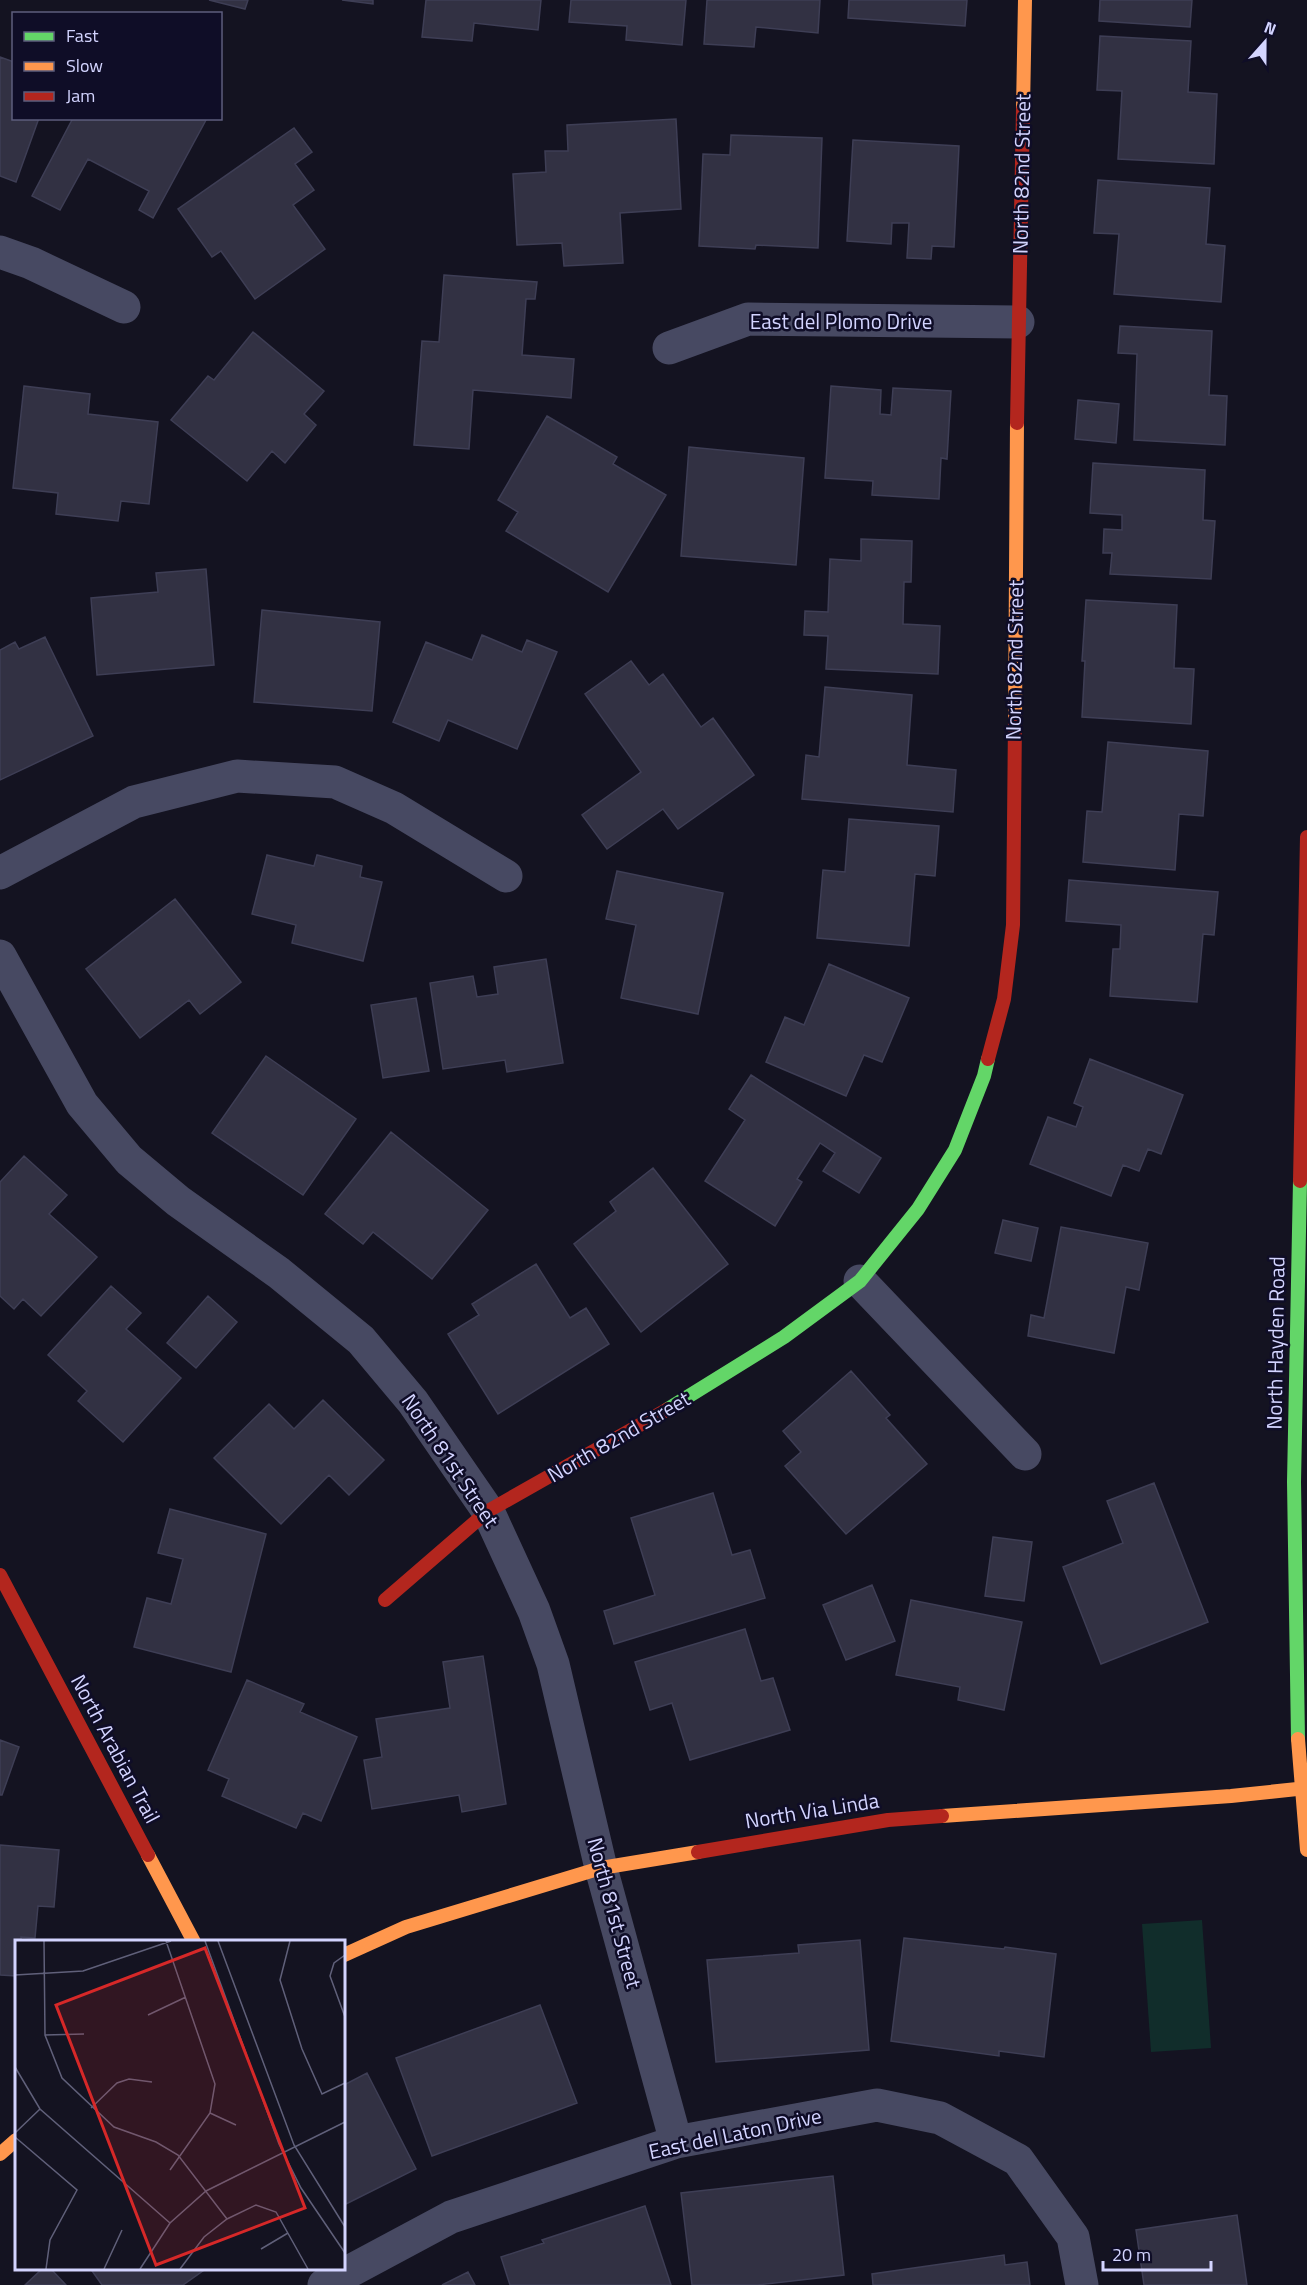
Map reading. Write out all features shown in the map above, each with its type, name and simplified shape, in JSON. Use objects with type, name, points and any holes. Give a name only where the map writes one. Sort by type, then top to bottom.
[{"type":"street","name":"North 82nd Street","points":[[385,1600],[488,1511],[703,1389],[783,1337],[860,1281],[918,1209],[955,1150],[984,1076],[1004,999],[1013,926],[1018,322],[1025,0]]},
{"type":"street","points":[[0,252],[31,263],[124,308]]},
{"type":"street","name":"East del Plomo Drive","points":[[669,348],[748,320],[1018,322]]},
{"type":"street","points":[[0,873],[134,802],[237,776],[335,782],[394,808],[506,876]]},
{"type":"street","name":"North Hayden Road","points":[[1307,837],[1294,1482],[1297,1724],[1304,1788],[1307,1850]]},
{"type":"street","name":"North 81st Street","points":[[0,956],[82,1104],[129,1160],[178,1201],[279,1273],[361,1341],[413,1402],[488,1511],[534,1611],[553,1664],[601,1868],[676,2142]]},
{"type":"street","points":[[860,1281],[1025,1454]]},
{"type":"street","name":"North Arabian Trail","points":[[0,1575],[193,1940]]},
{"type":"street","name":"North Via Linda","points":[[345,1954],[406,1928],[601,1868],[888,1820],[1304,1788]]},
{"type":"street","name":"East del Laton Drive","points":[[324,2285],[451,2217],[676,2142],[877,2105],[940,2118],[1018,2160],[1073,2237],[1082,2285]]},
{"type":"street","points":[[0,2154],[15,2141]]},
{"type":"green space","points":[[1202,1920],[1211,2048],[1151,2052],[1142,1924]]},
{"type":"building","points":[[209,0],[248,0],[245,9]]},
{"type":"building","points":[[342,0],[373,0],[373,4]]},
{"type":"building","points":[[426,0],[541,0],[538,30],[474,23],[472,41],[422,37]]},
{"type":"building","points":[[571,0],[686,0],[682,45],[626,40],[627,26],[569,22]]},
{"type":"building","points":[[707,0],[820,0],[818,33],[756,27],[754,47],[704,44]]},
{"type":"building","points":[[849,0],[967,0],[965,26],[848,18]]},
{"type":"building","points":[[1100,0],[1192,0],[1190,27],[1099,21]]},
{"type":"building","points":[[1100,36],[1191,41],[1188,92],[1217,94],[1214,164],[1118,159],[1122,91],[1097,90]]},
{"type":"building","points":[[0,57],[12,61],[12,120],[38,120],[16,182],[0,176]]},
{"type":"building","points":[[676,119],[681,209],[620,213],[623,263],[564,266],[562,243],[517,245],[513,174],[546,172],[545,151],[568,151],[567,125]]},
{"type":"building","points":[[72,120],[206,120],[153,218],[139,210],[149,191],[88,159],[60,210],[32,196]]},
{"type":"building","points":[[294,128],[312,152],[295,164],[314,190],[293,205],[325,249],[255,299],[221,251],[212,257],[178,209]]},
{"type":"building","points":[[731,135],[822,138],[818,248],[756,245],[755,249],[699,246],[703,154],[730,155]]},
{"type":"building","points":[[853,140],[959,146],[954,247],[932,246],[931,259],[907,258],[909,223],[892,223],[891,244],[847,241]]},
{"type":"building","points":[[1098,180],[1210,188],[1206,244],[1225,246],[1221,302],[1114,294],[1119,234],[1094,233]]},
{"type":"building","points":[[444,275],[537,282],[535,299],[526,299],[522,355],[574,359],[571,398],[473,390],[469,449],[414,445],[422,341],[439,342]]},
{"type":"building","points":[[1120,326],[1212,331],[1209,395],[1227,396],[1225,445],[1134,440],[1137,354],[1118,353]]},
{"type":"building","points":[[253,332],[324,391],[304,414],[316,425],[285,463],[272,451],[247,481],[171,420],[208,376],[214,380]]},
{"type":"building","points":[[24,386],[90,394],[88,414],[158,422],[149,504],[121,501],[118,521],[56,514],[58,493],[13,488]]},
{"type":"building","points":[[831,386],[881,390],[880,414],[891,415],[893,388],[951,391],[947,459],[941,458],[939,499],[872,495],[873,481],[825,478]]},
{"type":"building","points":[[1078,400],[1119,404],[1116,443],[1075,439]]},
{"type":"building","points":[[547,416],[617,457],[613,464],[666,495],[608,592],[506,531],[518,512],[498,500]]},
{"type":"building","points":[[689,447],[804,458],[796,565],[681,556]]},
{"type":"building","points":[[1093,463],[1205,470],[1203,520],[1215,521],[1211,579],[1110,574],[1112,553],[1103,553],[1104,529],[1122,530],[1122,515],[1090,513]]},
{"type":"building","points":[[861,539],[912,541],[911,582],[904,582],[903,624],[940,626],[938,674],[826,669],[828,636],[804,635],[805,611],[828,612],[830,559],[861,561]]},
{"type":"building","points":[[206,569],[214,665],[97,675],[91,598],[158,592],[156,573]]},
{"type":"building","points":[[1086,600],[1177,605],[1174,668],[1194,669],[1191,724],[1082,717],[1085,661],[1082,661]]},
{"type":"building","points":[[262,610],[380,622],[372,711],[254,702]]},
{"type":"building","points":[[482,635],[522,652],[527,640],[557,652],[517,749],[448,720],[439,741],[393,722],[426,642],[472,660]]},
{"type":"building","points":[[45,637],[93,736],[0,780],[0,650],[15,642],[19,649]]},
{"type":"building","points":[[631,661],[649,685],[663,674],[701,727],[713,718],[754,775],[678,829],[663,809],[607,849],[582,815],[641,772],[585,694]]},
{"type":"building","points":[[825,687],[912,695],[907,765],[956,770],[953,812],[802,799],[806,755],[819,757]]},
{"type":"building","points":[[1108,742],[1208,751],[1203,816],[1179,814],[1175,870],[1083,862],[1087,811],[1102,812]]},
{"type":"building","points":[[849,819],[939,826],[935,876],[915,874],[909,946],[817,938],[823,870],[845,872]]},
{"type":"building","points":[[267,855],[314,866],[317,855],[362,866],[360,877],[382,882],[363,961],[292,943],[296,925],[252,914]]},
{"type":"building","points":[[617,871],[723,893],[698,1014],[621,998],[636,925],[606,919]]},
{"type":"building","points":[[1069,880],[1218,892],[1214,935],[1203,934],[1197,1002],[1110,996],[1113,949],[1120,949],[1121,925],[1066,921]]},
{"type":"building","points":[[175,899],[241,982],[200,1014],[189,1000],[140,1038],[86,969]]},
{"type":"building","points":[[546,959],[563,1063],[507,1072],[505,1060],[443,1069],[430,983],[473,976],[477,997],[498,994],[494,967]]},
{"type":"building","points":[[829,964],[909,998],[882,1062],[864,1055],[846,1096],[766,1062],[785,1017],[804,1025]]},
{"type":"building","points":[[416,998],[429,1071],[383,1078],[371,1005]]},
{"type":"building","points":[[266,1056],[356,1119],[303,1195],[212,1133]]},
{"type":"building","points":[[1090,1059],[1183,1095],[1161,1154],[1148,1149],[1139,1171],[1123,1165],[1111,1196],[1030,1164],[1048,1117],[1076,1127],[1083,1107],[1074,1103]]},
{"type":"building","points":[[751,1075],[881,1158],[859,1193],[823,1171],[835,1153],[820,1143],[797,1179],[802,1182],[775,1226],[705,1181],[745,1120],[729,1109]]},
{"type":"building","points":[[391,1132],[488,1210],[432,1279],[373,1232],[363,1244],[325,1214]]},
{"type":"building","points":[[24,1156],[67,1195],[49,1214],[97,1257],[41,1316],[23,1299],[14,1309],[0,1296],[0,1182]]},
{"type":"building","points":[[653,1168],[728,1264],[641,1332],[574,1244],[616,1211],[610,1202]]},
{"type":"building","points":[[1003,1220],[1038,1228],[1031,1261],[995,1253]]},
{"type":"building","points":[[1061,1227],[1148,1243],[1139,1290],[1126,1287],[1114,1353],[1028,1336],[1031,1315],[1044,1318]]},
{"type":"building","points":[[536,1264],[570,1318],[586,1308],[609,1344],[498,1414],[448,1334],[479,1315],[472,1304]]},
{"type":"building","points":[[111,1286],[141,1313],[126,1329],[181,1378],[123,1442],[78,1401],[87,1391],[48,1355]]},
{"type":"building","points":[[208,1296],[237,1322],[196,1368],[167,1343]]},
{"type":"building","points":[[851,1371],[890,1415],[886,1418],[927,1464],[846,1534],[785,1466],[801,1452],[783,1431]]},
{"type":"building","points":[[323,1400],[384,1460],[349,1495],[329,1475],[281,1524],[214,1458],[269,1404],[294,1429]]},
{"type":"building","points":[[1154,1483],[1208,1622],[1101,1664],[1063,1567],[1123,1543],[1107,1501]]},
{"type":"building","points":[[713,1493],[732,1555],[750,1550],[765,1598],[614,1644],[604,1611],[655,1595],[631,1518]]},
{"type":"building","points":[[170,1509],[266,1534],[231,1672],[134,1647],[147,1598],[171,1604],[183,1559],[158,1553]]},
{"type":"building","points":[[993,1537],[1032,1542],[1024,1601],[985,1596]]},
{"type":"building","points":[[872,1585],[895,1641],[846,1660],[823,1605]]},
{"type":"building","points":[[911,1600],[1022,1622],[1004,1710],[958,1700],[960,1687],[896,1675]]},
{"type":"building","points":[[745,1629],[761,1681],[773,1678],[790,1730],[690,1760],[672,1703],[650,1710],[635,1662]]},
{"type":"building","points":[[483,1656],[506,1804],[462,1812],[459,1795],[372,1809],[364,1760],[382,1757],[376,1719],[450,1708],[443,1662]]},
{"type":"building","points":[[247,1680],[304,1704],[300,1712],[357,1737],[321,1821],[303,1813],[296,1828],[222,1796],[229,1779],[208,1770]]},
{"type":"building","points":[[0,1740],[19,1747],[2,1795],[0,1795]]},
{"type":"building","points":[[0,1845],[59,1850],[54,1907],[38,1906],[35,1938],[21,1937],[21,1940],[15,1940],[15,1976],[0,1975]]},
{"type":"building","points":[[904,1938],[1056,1954],[1044,2057],[999,2051],[999,2056],[891,2041]]},
{"type":"building","points":[[860,1940],[869,2050],[716,2062],[707,1960],[799,1953],[798,1945]]},
{"type":"building","points":[[540,2005],[577,2103],[432,2156],[396,2058]]},
{"type":"building","points":[[367,2073],[416,2169],[345,2204],[345,2084]]},
{"type":"building","points":[[833,2176],[844,2275],[757,2285],[692,2285],[681,2193]]},
{"type":"building","points":[[645,2206],[671,2285],[510,2285],[501,2257],[544,2243],[542,2240]]},
{"type":"building","points":[[1237,2215],[1247,2285],[1144,2285],[1136,2230]]},
{"type":"building","points":[[1004,2255],[1005,2265],[1027,2262],[1030,2285],[873,2285],[872,2274]]},
{"type":"building","points":[[41,2270],[52,2270],[66,2285],[25,2285]]},
{"type":"building","points":[[91,2270],[204,2270],[183,2285],[102,2285]]},
{"type":"building","points":[[468,2272],[475,2285],[442,2285]]},
{"type":"traffic: fast","points":[[668,1409],[784,1337],[860,1281],[918,1209],[955,1150],[984,1076],[988,1059]]},
{"type":"traffic: fast","points":[[1298,1739],[1294,1482],[1300,1181]]},
{"type":"traffic: slow","points":[[1023,109],[1025,0]]},
{"type":"traffic: slow","points":[[1015,720],[1017,423]]},
{"type":"traffic: slow","points":[[1298,1739],[1307,1850]]},
{"type":"traffic: slow","points":[[942,1816],[1231,1796],[1307,1788]]},
{"type":"traffic: slow","points":[[345,1955],[406,1927],[601,1868],[698,1852]]},
{"type":"traffic: slow","points":[[148,1855],[193,1940]]},
{"type":"traffic: slow","points":[[0,2154],[15,2141]]},
{"type":"traffic: jam","points":[[1017,423],[1023,109]]},
{"type":"traffic: jam","points":[[988,1059],[1004,999],[1013,925],[1015,720]]},
{"type":"traffic: jam","points":[[1300,1181],[1307,837]]},
{"type":"traffic: jam","points":[[385,1600],[488,1511],[668,1409]]},
{"type":"traffic: jam","points":[[0,1575],[148,1855]]},
{"type":"traffic: jam","points":[[698,1852],[888,1820],[942,1816]]}]
